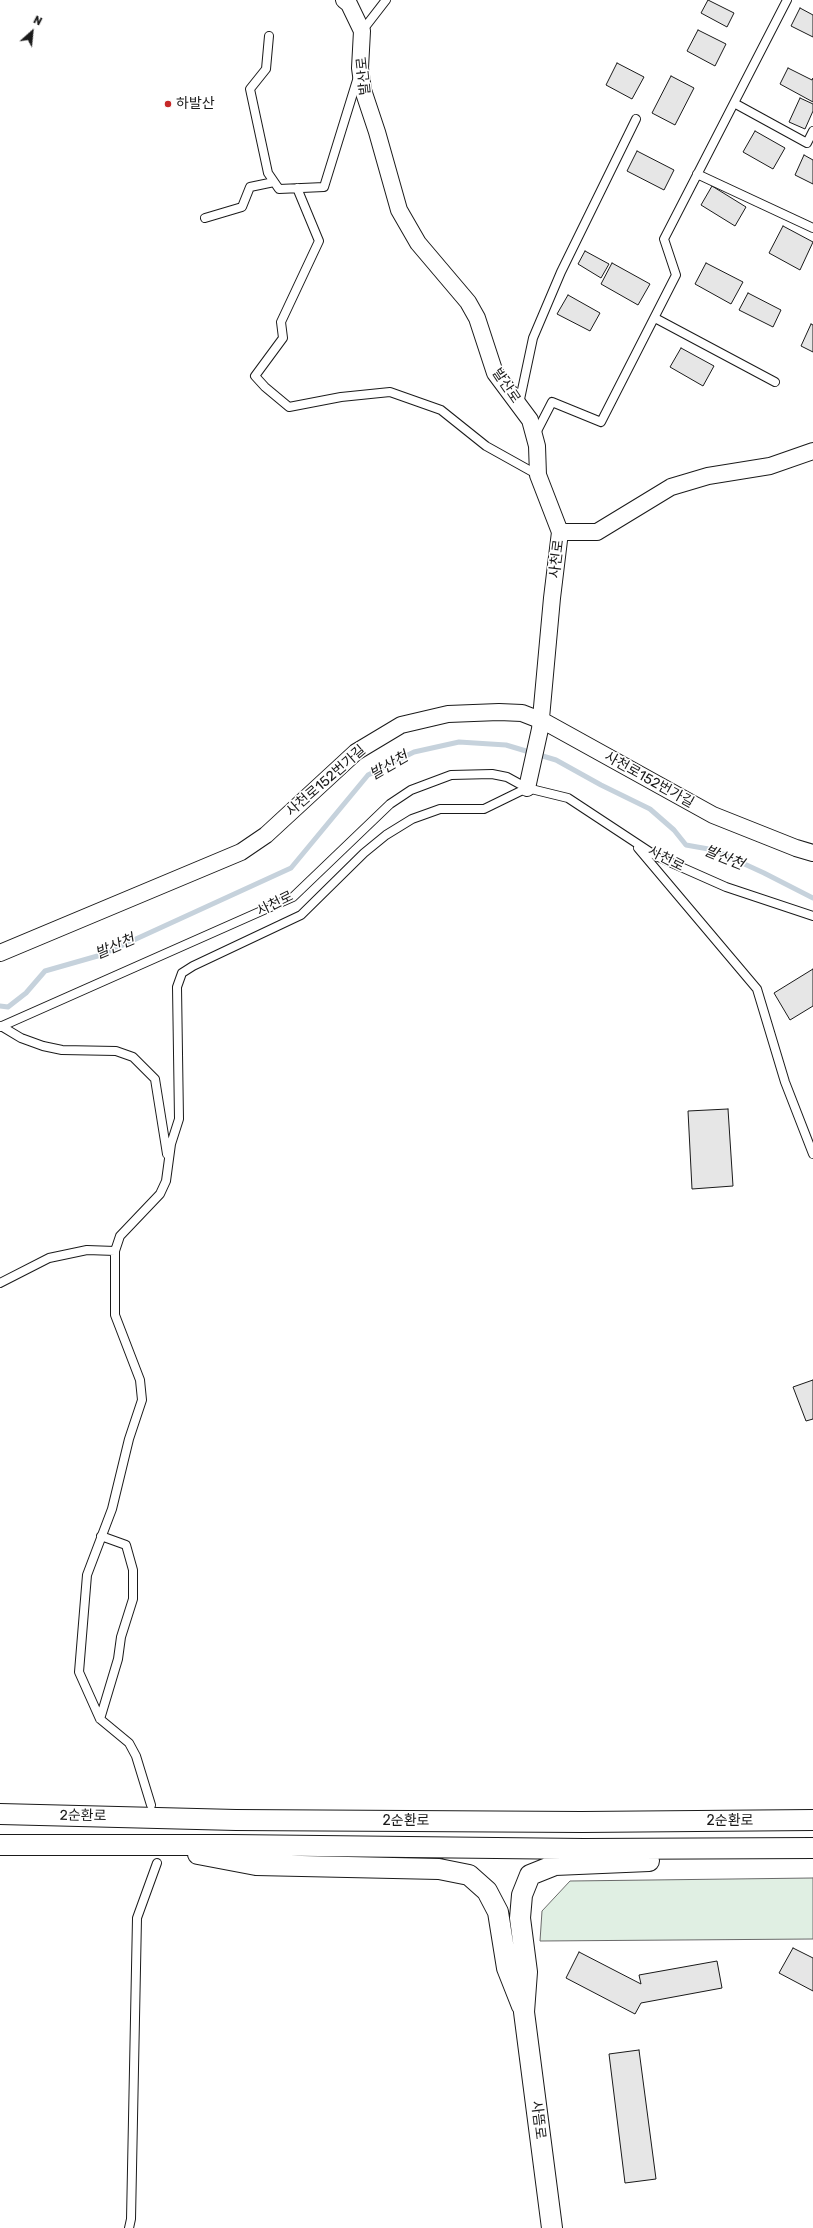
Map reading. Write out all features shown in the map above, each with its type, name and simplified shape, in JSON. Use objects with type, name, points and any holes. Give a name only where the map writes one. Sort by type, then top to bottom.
[{"type":"street","name":"발산로","points":[[344,0],[350,4],[362,31],[360,68],[363,90],[377,132],[399,210],[418,244],[474,312],[495,372],[530,420],[537,446],[538,475],[560,532]]},
{"type":"street","points":[[560,532],[597,532],[671,487],[708,476],[770,466],[813,451]]},
{"type":"street","name":"사천로","points":[[528,782],[541,725],[552,598],[560,532]]},
{"type":"street","name":"사천로152번가길","points":[[0,953],[241,852],[266,835],[356,752],[401,725],[448,714],[474,712],[522,714],[713,815],[813,853]]},
{"type":"street","name":"2순환로","points":[[0,1814],[244,1820],[582,1822],[813,1820]]},
{"type":"street","name":"2순환로","points":[[0,1845],[155,1854],[584,1849],[813,1849]]},
{"type":"street","points":[[524,2012],[526,1972],[520,1918],[522,1895],[530,1875],[555,1865],[623,1863],[813,1849]]},
{"type":"street","points":[[155,1854],[256,1865],[440,1869],[469,1875],[486,1891],[498,1912],[507,1968],[524,2012]]},
{"type":"street","name":"사뜸로","points":[[524,2012],[552,2228]]},
{"type":"lane","points":[[362,31],[386,0]]},
{"type":"lane","points":[[534,436],[552,402],[601,422],[676,275],[664,239],[787,0]]},
{"type":"lane","points":[[270,36],[266,69],[250,89],[268,173],[279,190],[324,187],[360,68]]},
{"type":"lane","points":[[734,103],[807,143],[813,131]]},
{"type":"lane","points":[[519,404],[533,338],[561,272],[636,119]]},
{"type":"lane","points":[[697,174],[813,228]]},
{"type":"lane","points":[[205,218],[242,206],[250,187],[274,182]]},
{"type":"lane","points":[[297,188],[319,241],[281,322],[283,338],[255,376],[265,387],[289,407],[340,397],[390,392],[441,410],[486,446],[538,475]]},
{"type":"lane","points":[[655,318],[775,382]]},
{"type":"lane","name":"사천로","points":[[0,1026],[293,897],[390,804],[411,790],[451,775],[492,774],[528,782],[568,798],[656,856],[726,887],[813,916]]},
{"type":"lane","points":[[152,1805],[136,1756],[129,1743],[100,1719],[79,1672],[87,1575],[112,1509],[129,1439],[142,1400],[140,1380],[115,1315],[115,1251],[120,1236],[160,1194],[166,1181],[171,1144],[179,1118],[177,987],[182,973],[193,966],[302,915],[364,853],[386,835],[412,819],[440,809],[484,809],[528,782]]},
{"type":"lane","points":[[631,839],[757,989],[785,1082],[813,1154]]},
{"type":"lane","points":[[0,1026],[20,1038],[49,1047],[67,1050],[116,1051],[133,1057],[155,1079],[169,1162]]},
{"type":"lane","points":[[0,1283],[49,1258],[87,1250],[115,1251]]},
{"type":"lane","points":[[100,1719],[118,1659],[121,1637],[133,1599],[134,1570],[126,1545],[101,1536]]},
{"type":"lane","points":[[129,2228],[131,2219],[137,1918],[155,1854]]},
{"type":"green space","points":[[813,1878],[813,1939],[540,1941],[542,1911],[570,1881]]},
{"type":"building","points":[[708,0],[734,13],[727,27],[701,13]]},
{"type":"building","points":[[800,8],[813,15],[813,37],[791,26]]},
{"type":"building","points":[[698,30],[726,44],[715,66],[687,51]]},
{"type":"building","points":[[617,63],[644,77],[632,99],[606,85]]},
{"type":"building","points":[[788,68],[812,80],[813,78],[813,102],[780,84]]},
{"type":"building","points":[[671,76],[694,88],[675,125],[652,113]]},
{"type":"building","points":[[800,98],[813,104],[813,111],[805,129],[789,122]]},
{"type":"building","points":[[755,131],[785,148],[773,169],[743,152]]},
{"type":"building","points":[[637,151],[674,170],[664,190],[627,171]]},
{"type":"building","points":[[804,155],[813,160],[813,184],[795,175]]},
{"type":"building","points":[[712,186],[746,207],[735,226],[701,205]]},
{"type":"building","points":[[783,226],[813,242],[800,270],[769,253]]},
{"type":"building","points":[[585,251],[609,264],[601,278],[578,264]]},
{"type":"building","points":[[612,263],[650,284],[638,305],[601,284]]},
{"type":"building","points":[[706,263],[743,282],[731,304],[695,284]]},
{"type":"building","points":[[748,293],[781,310],[773,327],[739,310]]},
{"type":"building","points":[[568,295],[600,313],[590,331],[557,314]]},
{"type":"building","points":[[811,324],[813,325],[813,352],[801,346]]},
{"type":"building","points":[[681,348],[714,366],[703,386],[670,367]]},
{"type":"building","points":[[813,969],[813,1006],[790,1020],[774,993]]},
{"type":"building","points":[[728,1109],[733,1186],[692,1189],[688,1111]]},
{"type":"building","points":[[813,1380],[813,1419],[806,1421],[793,1387]]},
{"type":"building","points":[[793,1948],[813,1958],[813,1991],[779,1973]]},
{"type":"building","points":[[579,1952],[641,1984],[639,1975],[717,1961],[722,1988],[641,2003],[635,2014],[566,1978]]},
{"type":"building","points":[[639,2050],[656,2179],[625,2183],[609,2054]]},
{"type":"waterway","name":"발산천","points":[[0,1006],[8,1007],[26,993],[45,971],[101,955],[291,868],[368,775],[414,752],[459,742],[506,745],[556,760],[601,785],[650,809],[674,830],[686,845],[714,850],[813,898]]},
{"type":"place","name":"하발산","points":[[168,104]]}]
